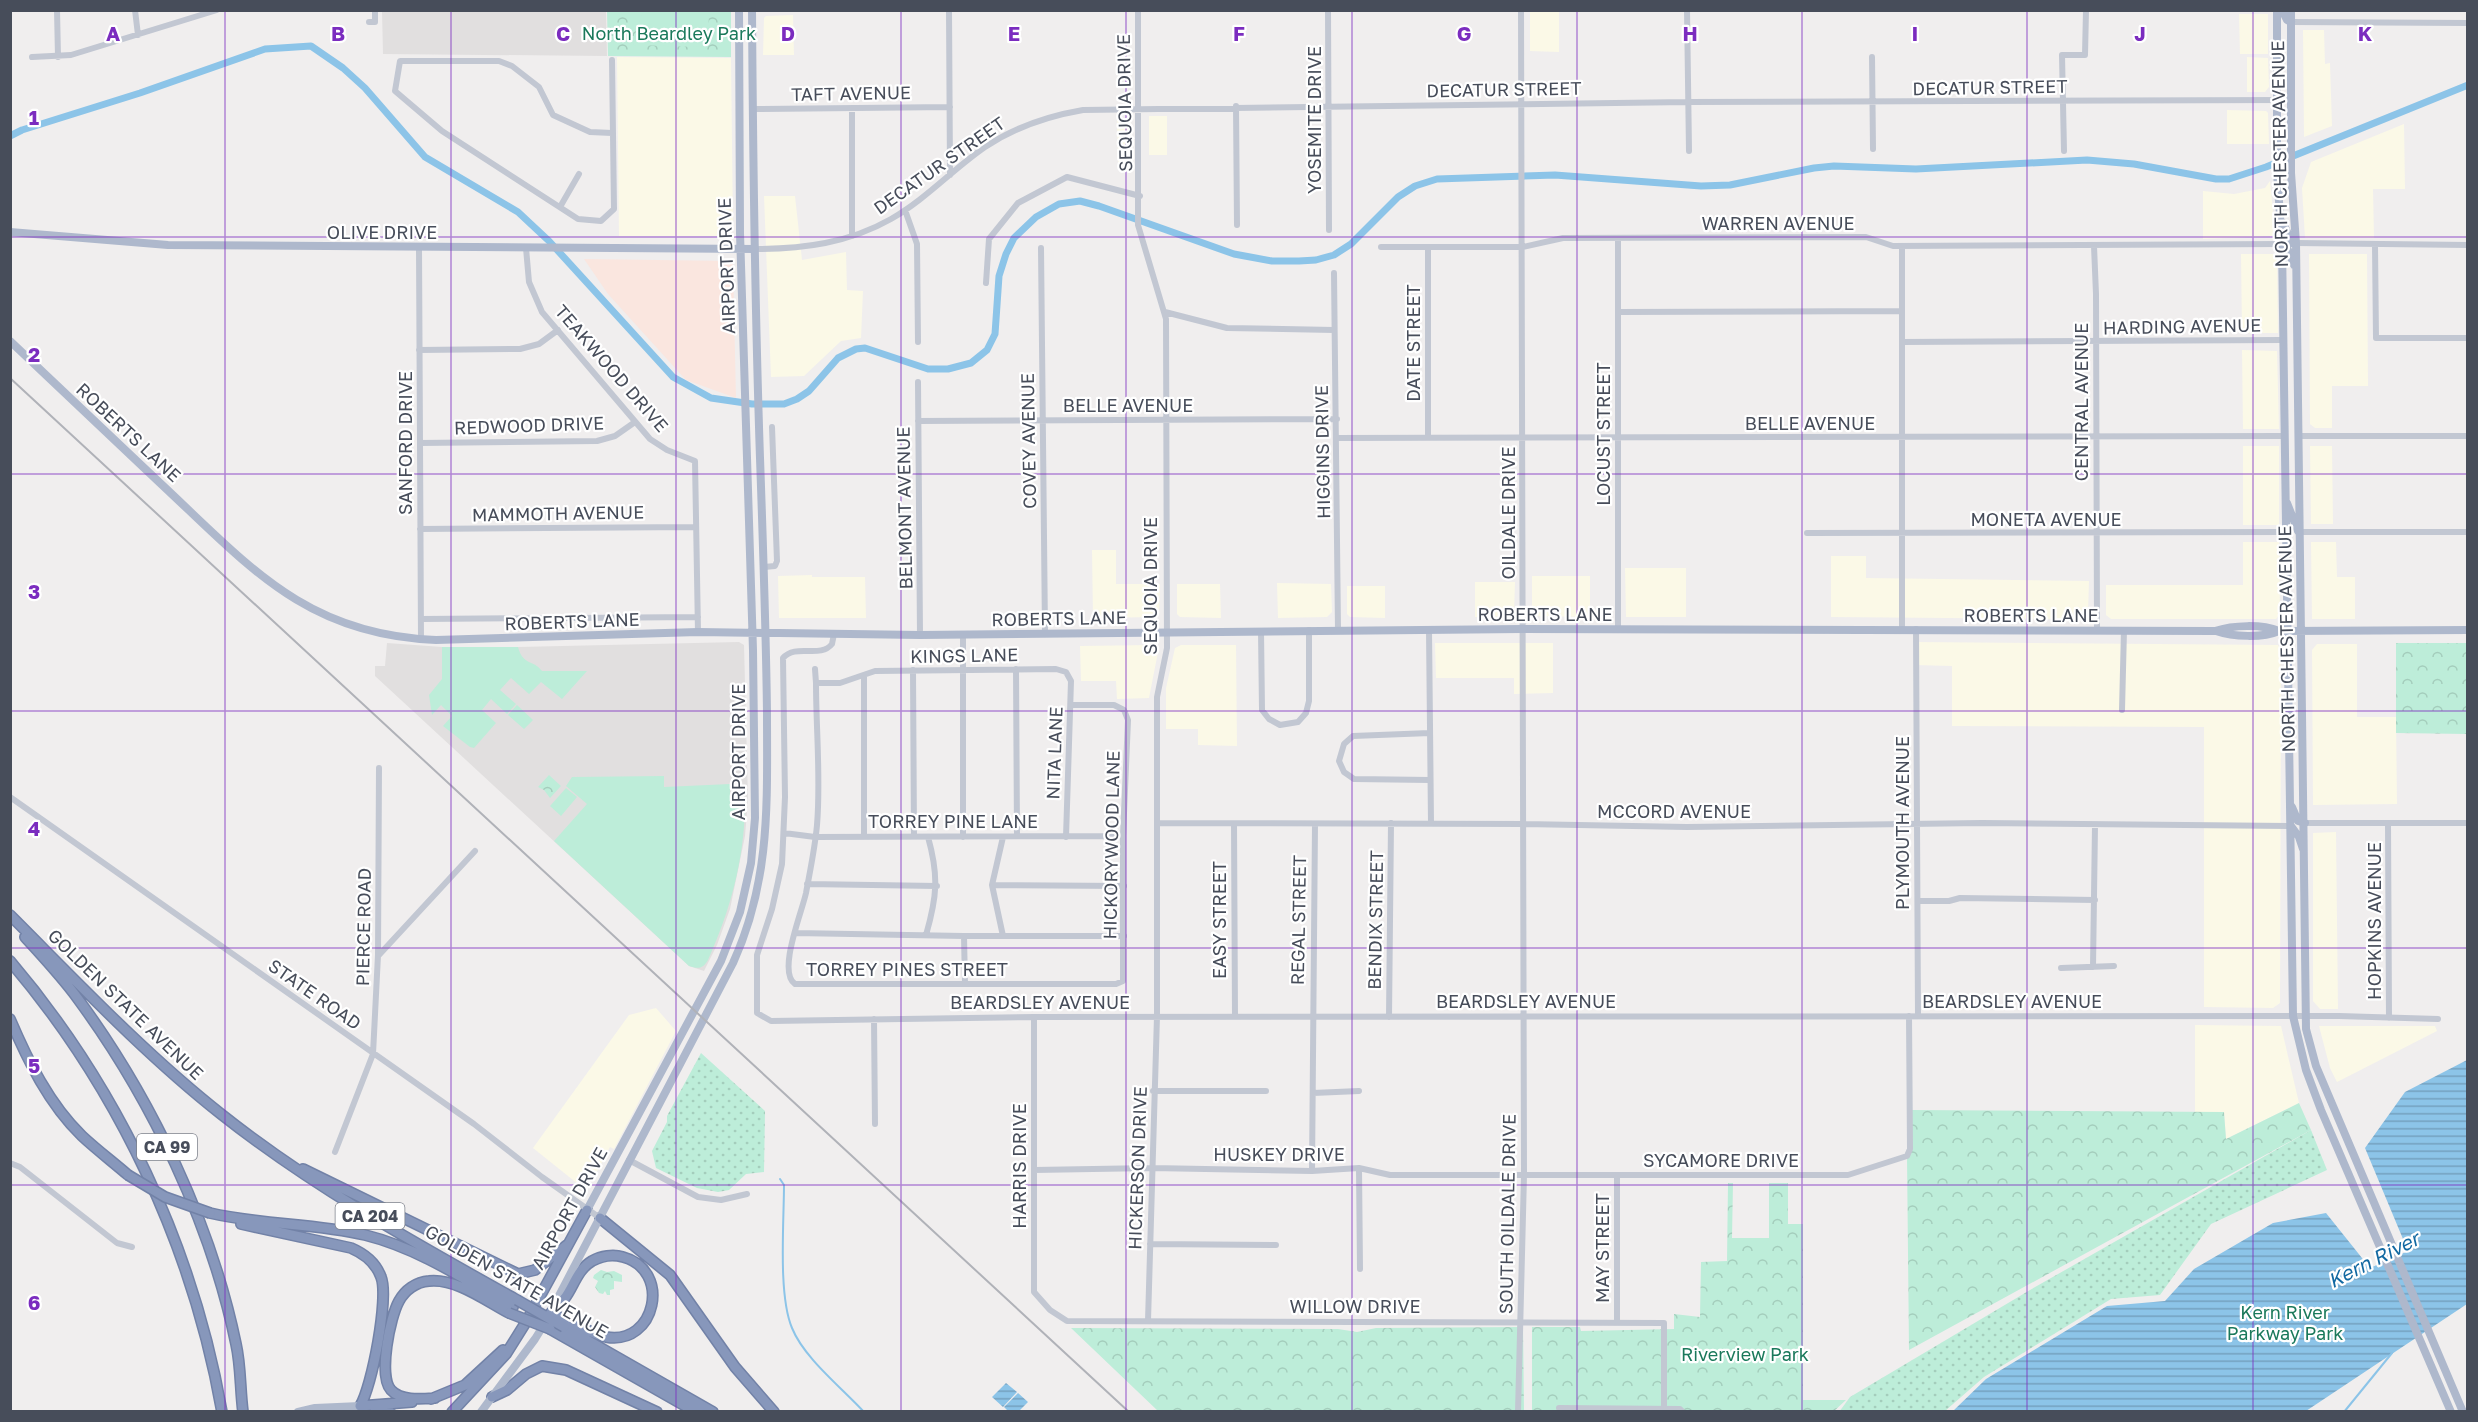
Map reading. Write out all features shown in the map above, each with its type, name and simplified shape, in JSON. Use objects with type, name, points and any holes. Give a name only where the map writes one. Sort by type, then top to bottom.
[{"type":"highway","name":"GOLDEN STATE AVENUE","points":[[10,915],[108,1014],[162,1064],[221,1114],[281,1159],[328,1191],[550,1329],[564,1327],[696,1412]]},
{"type":"highway","name":"CA 99","points":[[10,920],[77,997],[94,1022],[141,1098],[175,1165],[201,1227],[230,1318],[237,1346],[243,1412]]},
{"type":"highway","name":"CA 99","points":[[10,961],[49,1010],[91,1071],[141,1162],[165,1215],[199,1310],[214,1367],[222,1412]]},
{"type":"highway","points":[[10,1019],[41,1084],[60,1111],[81,1135],[128,1175],[153,1191],[237,1224],[351,1248],[363,1254],[374,1265],[381,1277],[384,1297],[369,1383],[360,1406]]},
{"type":"highway","points":[[281,1159],[329,1180],[518,1274],[536,1270],[567,1245]]},
{"type":"highway","name":"AIRPORT DRIVE","points":[[452,1412],[490,1372],[511,1344],[587,1210]]},
{"type":"highway","name":"GOLDEN STATE AVENUE","points":[[210,1213],[244,1220],[341,1231],[381,1240],[432,1261],[515,1306],[564,1327],[713,1412]]},
{"type":"highway","points":[[600,1218],[670,1275],[735,1367],[774,1412]]},
{"type":"highway","points":[[549,1315],[565,1298],[584,1268],[602,1257],[618,1256],[631,1260],[644,1269],[651,1280],[654,1293],[651,1312],[640,1327],[629,1335],[615,1338],[564,1327]]},
{"type":"highway","points":[[435,1398],[402,1397],[392,1392],[385,1381],[384,1370],[394,1315],[398,1302],[406,1292],[424,1282],[446,1282],[515,1306]]},
{"type":"highway","points":[[360,1406],[435,1398],[465,1385],[511,1344]]},
{"type":"highway","points":[[492,1397],[507,1390],[526,1374],[542,1366],[566,1370],[657,1412]]},
{"type":"highway","points":[[360,1406],[390,1412]]},
{"type":"main road","name":"AIRPORT DRIVE","points":[[587,1210],[716,970],[733,933],[743,902],[751,863],[755,818],[753,633],[741,248],[739,10]]},
{"type":"main road","name":"AIRPORT DRIVE","points":[[481,1412],[536,1339],[733,963],[755,902],[764,860],[767,830],[766,634],[758,411],[752,10]]},
{"type":"main road","name":"NORTH CHESTER AVENUE","points":[[2277,10],[2277,173],[2282,244],[2285,496],[2283,631],[2291,803],[2293,1016],[2306,1070],[2451,1412]]},
{"type":"main road","points":[[2282,10],[2287,20],[2291,22]]},
{"type":"main road","name":"NORTH CHESTER AVENUE","points":[[2291,10],[2291,173],[2296,243],[2305,823],[2305,1016],[2316,1066],[2463,1412]]},
{"type":"main road","points":[[2280,216],[2289,240],[2296,243]]},
{"type":"main road","name":"OLIVE DRIVE","points":[[10,232],[168,245],[755,249]]},
{"type":"main road","points":[[2282,244],[2286,245],[2289,250],[2296,272]]},
{"type":"main road","name":"ROBERTS LANE","points":[[10,341],[246,564],[277,589],[312,609],[349,625],[384,634],[421,639],[699,632],[920,635],[1261,630],[2215,630],[2226,627],[2271,627],[2283,631],[2468,630]]},
{"type":"main road","points":[[2285,496],[2299,532]]},
{"type":"main road","points":[[2291,803],[2298,821],[2305,823]]},
{"type":"main road","points":[[2291,826],[2299,837],[2305,856]]},
{"type":"main road","points":[[298,1412],[315,1408],[360,1406]]},
{"type":"street","points":[[57,10],[58,57]]},
{"type":"street","points":[[135,10],[138,35]]},
{"type":"street","points":[[32,57],[71,55],[217,10]]},
{"type":"street","points":[[369,22],[375,22],[375,10]]},
{"type":"street","points":[[949,10],[950,175]]},
{"type":"street","name":"SEQUOIA DRIVE","points":[[1138,10],[1140,196],[1138,225],[1165,312],[1166,657],[1157,697],[1156,1016]]},
{"type":"street","name":"YOSEMITE DRIVE","points":[[1328,10],[1329,230]]},
{"type":"street","name":"OILDALE DRIVE","points":[[1521,10],[1522,1016]]},
{"type":"street","points":[[1687,10],[1689,151]]},
{"type":"street","points":[[2064,151],[2062,55],[2085,55],[2085,10]]},
{"type":"street","points":[[2291,22],[2468,23]]},
{"type":"street","points":[[1872,57],[1873,149]]},
{"type":"street","points":[[612,60],[614,209],[601,221],[578,219],[442,131],[395,91],[400,61],[499,61],[512,66],[539,87],[554,115],[590,132],[612,133]]},
{"type":"street","name":"DECATUR STREET","points":[[755,249],[814,246],[852,236],[905,210],[986,147],[1014,130],[1038,121],[1083,110],[1139,107],[1689,102],[2292,100]]},
{"type":"street","points":[[1236,106],[1237,225]]},
{"type":"street","name":"TAFT AVENUE","points":[[753,109],[950,107]]},
{"type":"street","points":[[852,108],[852,236]]},
{"type":"street","points":[[560,207],[579,174]]},
{"type":"street","name":"SEQUOIA DRIVE","points":[[986,283],[989,239],[1018,203],[1067,177],[1140,196]]},
{"type":"street","points":[[905,210],[917,244],[918,342]]},
{"type":"street","name":"WARREN AVENUE","points":[[1381,247],[1523,247],[1563,238],[1866,237],[1893,246],[2282,244]]},
{"type":"street","name":"LOCUST STREET","points":[[1618,238],[1618,629]]},
{"type":"street","points":[[2296,243],[2468,245]]},
{"type":"street","points":[[2375,245],[2376,338],[2468,338]]},
{"type":"street","points":[[1902,246],[1902,629]]},
{"type":"street","name":"CENTRAL AVENUE","points":[[2094,246],[2097,630]]},
{"type":"street","name":"SANFORD DRIVE","points":[[418,247],[421,639]]},
{"type":"street","name":"DATE STREET","points":[[1428,247],[1428,438]]},
{"type":"street","name":"TEAKWOOD DRIVE","points":[[526,248],[526,270],[532,293],[542,312],[635,422],[658,445],[694,460],[699,632]]},
{"type":"street","name":"COVEY AVENUE","points":[[1041,248],[1045,633]]},
{"type":"street","name":"HIGGINS DRIVE","points":[[1334,273],[1338,630]]},
{"type":"street","points":[[1618,312],[1902,311]]},
{"type":"street","points":[[1165,312],[1227,328],[1334,330]]},
{"type":"street","points":[[419,350],[520,349],[539,344],[558,330]]},
{"type":"street","name":"HARDING AVENUE","points":[[1902,342],[2282,340]]},
{"type":"street","name":"BELMONT AVENUE","points":[[918,382],[920,635]]},
{"type":"street","name":"BELLE AVENUE","points":[[918,421],[1337,419]]},
{"type":"street","name":"REDWOOD DRIVE","points":[[420,443],[597,441],[615,436],[635,422]]},
{"type":"street","points":[[764,567],[775,566],[777,561],[772,427]]},
{"type":"street","name":"BELLE AVENUE","points":[[1337,438],[2284,436]]},
{"type":"street","points":[[2298,436],[2468,436]]},
{"type":"street","name":"MAMMOTH AVENUE","points":[[420,529],[696,527]]},
{"type":"street","name":"MONETA AVENUE","points":[[1807,532],[2097,534],[2285,532]]},
{"type":"street","points":[[2299,532],[2468,532]]},
{"type":"street","points":[[422,619],[698,616]]},
{"type":"street","name":"PLYMOUTH AVENUE","points":[[1916,629],[1918,1016]]},
{"type":"street","points":[[1261,630],[1262,710],[1274,723],[1287,725],[1303,718],[1308,707],[1309,630]]},
{"type":"street","points":[[1429,630],[1431,823]]},
{"type":"street","points":[[2122,710],[2124,630]]},
{"type":"street","points":[[784,833],[783,658],[789,652],[824,651],[832,644],[834,634]]},
{"type":"street","points":[[963,634],[963,837]]},
{"type":"street","name":"TORREY PINES STREET","points":[[815,669],[818,790],[815,837],[795,933],[788,974],[790,981],[795,984],[1116,984],[1123,981]]},
{"type":"street","name":"KINGS LANE","points":[[864,676],[875,671],[963,669],[1056,669],[1066,672]]},
{"type":"street","points":[[1016,669],[1017,836]]},
{"type":"street","points":[[913,670],[914,836]]},
{"type":"street","name":"NITA LANE","points":[[1066,672],[1071,681],[1066,837]]},
{"type":"street","points":[[816,683],[840,683],[864,676],[864,836]]},
{"type":"street","name":"HICKORYWOOD LANE","points":[[1071,705],[1114,705],[1124,710],[1128,720],[1123,836],[1123,981]]},
{"type":"street","points":[[1430,733],[1353,736],[1344,744],[1339,761],[1348,776],[1360,781],[1430,780]]},
{"type":"street","name":"PIERCE ROAD","points":[[335,1152],[373,1054],[378,955],[379,768]]},
{"type":"street","name":"STATE ROAD","points":[[10,797],[474,1124],[600,1218]]},
{"type":"street","name":"MCCORD AVENUE","points":[[1157,823],[1431,823],[1687,827],[1982,823],[2291,826]]},
{"type":"street","name":"BENDIX STREET","points":[[1389,1017],[1391,823]]},
{"type":"street","points":[[2305,823],[2468,823]]},
{"type":"street","name":"HOPKINS AVENUE","points":[[2388,823],[2390,1018]]},
{"type":"street","name":"EASY STREET","points":[[1234,824],[1235,1017]]},
{"type":"street","name":"REGAL STREET","points":[[1312,1171],[1315,824]]},
{"type":"street","points":[[2093,967],[2095,825]]},
{"type":"street","name":"TORREY PINE LANE","points":[[784,833],[815,837],[1123,836]]},
{"type":"street","name":"BEARDSLEY AVENUE","points":[[784,833],[778,884],[757,955],[757,1013],[771,1021],[1156,1016],[2305,1016],[2438,1019]]},
{"type":"street","points":[[926,935],[937,886],[934,857],[928,837]]},
{"type":"street","points":[[1003,837],[992,885],[1003,936]]},
{"type":"street","points":[[378,955],[475,851]]},
{"type":"street","points":[[807,884],[937,886]]},
{"type":"street","points":[[992,885],[1124,886]]},
{"type":"street","points":[[1918,901],[1949,901],[1960,898],[2095,900]]},
{"type":"street","points":[[795,933],[1124,936]]},
{"type":"street","points":[[964,936],[965,984]]},
{"type":"street","points":[[2061,968],[2114,966]]},
{"type":"street","name":"HICKERSON DRIVE","points":[[1148,1321],[1156,1016]]},
{"type":"street","name":"SOUTH OILDALE DRIVE","points":[[1518,1412],[1524,1175],[1522,1016]]},
{"type":"street","name":"SYCAMORE DRIVE","points":[[1524,1175],[1848,1175],[1907,1156],[1910,1149],[1909,1016]]},
{"type":"street","name":"HARRIS DRIVE","points":[[1034,1017],[1034,1292],[1050,1310]]},
{"type":"street","points":[[874,1019],[875,1124]]},
{"type":"street","points":[[1153,1091],[1266,1091]]},
{"type":"street","points":[[1313,1093],[1359,1091]]},
{"type":"street","points":[[629,1160],[698,1197],[721,1200],[747,1194]]},
{"type":"street","points":[[10,1163],[20,1167],[117,1243],[132,1248]]},
{"type":"street","name":"HUSKEY DRIVE","points":[[1034,1170],[1152,1168],[1312,1171],[1359,1168],[1390,1174],[1524,1175]]},
{"type":"street","points":[[1359,1168],[1360,1269]]},
{"type":"street","name":"MAY STREET","points":[[1617,1175],[1617,1322]]},
{"type":"street","points":[[1150,1244],[1276,1245]]},
{"type":"street","name":"WILLOW DRIVE","points":[[1050,1310],[1067,1321],[1664,1323],[1664,1409]]},
{"type":"street","points":[[1559,1408],[1680,1409],[1683,1412]]},
{"type":"shaded area","points":[[382,11],[606,11],[607,56],[383,54]]},
{"type":"shaded area","points":[[1530,11],[1559,11],[1559,52],[1530,51]]},
{"type":"shaded area","points":[[2239,14],[2268,14],[2268,54],[2240,54]]},
{"type":"shaded area","points":[[793,15],[794,55],[763,55],[764,18]]},
{"type":"shaded area","points":[[2303,30],[2324,30],[2325,64],[2330,63],[2332,126],[2304,137]]},
{"type":"shaded area","points":[[617,57],[731,58],[733,230],[729,236],[619,236]]},
{"type":"shaded area","points":[[2247,57],[2268,58],[2269,87],[2265,92],[2247,92]]},
{"type":"shaded area","points":[[2227,110],[2266,111],[2268,113],[2269,144],[2227,144]]},
{"type":"shaded area","points":[[1149,116],[1167,116],[1167,155],[1149,155]]},
{"type":"shaded area","points":[[1117,119],[1126,119],[1131,123],[1132,163],[1118,163]]},
{"type":"shaded area","points":[[2404,124],[2405,189],[2373,189],[2374,238],[2305,238],[2302,188],[2311,162]]},
{"type":"shaded area","points":[[2270,181],[2275,230],[2272,236],[2203,239],[2203,191],[2234,194],[2265,188]]},
{"type":"shaded area","points":[[764,196],[795,196],[802,260],[846,252],[847,290],[863,291],[861,338],[841,341],[804,376],[771,377]]},
{"type":"shaded area","points":[[2241,254],[2277,254],[2278,333],[2242,333]]},
{"type":"shaded area","points":[[2309,254],[2367,254],[2368,386],[2332,386],[2332,428],[2315,428],[2310,424]]},
{"type":"shaded area","points":[[584,259],[731,261],[733,264],[736,398],[686,380],[608,294]]},
{"type":"shaded area","points":[[2242,350],[2277,351],[2279,429],[2243,429]]},
{"type":"shaded area","points":[[2243,446],[2279,446],[2279,525],[2243,525]]},
{"type":"shaded area","points":[[2310,446],[2332,446],[2333,524],[2311,524]]},
{"type":"shaded area","points":[[2243,542],[2279,542],[2280,614],[2276,619],[2111,619],[2106,615],[2106,585],[2243,585]]},
{"type":"shaded area","points":[[2311,542],[2336,542],[2337,577],[2355,577],[2355,619],[2312,619]]},
{"type":"shaded area","points":[[1092,550],[1116,550],[1116,584],[1160,584],[1159,615],[1156,617],[1093,618]]},
{"type":"shaded area","points":[[1831,556],[1866,556],[1866,578],[2089,581],[2088,613],[2085,619],[1831,617]]},
{"type":"shaded area","points":[[1625,568],[1686,568],[1686,617],[1626,617]]},
{"type":"shaded area","points":[[812,575],[812,577],[865,577],[866,618],[779,618],[778,576]]},
{"type":"shaded area","points":[[1532,576],[1590,576],[1590,617],[1534,616],[1532,613]]},
{"type":"shaded area","points":[[1475,582],[1515,582],[1514,614],[1512,616],[1475,617]]},
{"type":"shaded area","points":[[1277,583],[1331,584],[1332,612],[1327,617],[1278,618]]},
{"type":"shaded area","points":[[1177,584],[1220,584],[1221,618],[1180,617],[1177,614]]},
{"type":"shaded area","points":[[1347,586],[1385,586],[1385,618],[1350,617],[1347,614]]},
{"type":"shaded area","points":[[739,642],[744,645],[748,799],[745,836],[730,909],[717,945],[704,971],[689,966],[375,676],[375,666],[385,666],[387,643],[442,647],[518,647]]},
{"type":"shaded area","points":[[1914,642],[2278,645],[2280,648],[2281,691],[2280,1003],[2273,1008],[2204,1007],[2204,727],[1952,726],[1952,666],[1914,665]]},
{"type":"shaded area","points":[[1435,643],[1553,643],[1553,693],[1514,694],[1514,678],[1436,678]]},
{"type":"shaded area","points":[[2317,644],[2357,644],[2357,717],[2396,717],[2397,804],[2313,805],[2312,650]]},
{"type":"shaded area","points":[[1151,645],[1158,652],[1149,698],[1117,699],[1116,681],[1081,681],[1080,646]]},
{"type":"shaded area","points":[[1181,645],[1236,645],[1237,746],[1198,745],[1198,729],[1166,729],[1166,688],[1175,648]]},
{"type":"shaded area","points":[[2336,832],[2338,1009],[2320,1009],[2313,1001],[2313,833]]},
{"type":"shaded area","points":[[656,1008],[676,1031],[614,1149],[610,1147],[593,1179],[578,1184],[533,1148],[629,1015]]},
{"type":"shaded area","points":[[2195,1025],[2281,1026],[2299,1103],[2226,1139],[2224,1112],[2195,1112]]},
{"type":"shaded area","points":[[2319,1026],[2435,1026],[2437,1031],[2337,1082],[2330,1068]]},
{"type":"green space","name":"North Beardley Park","points":[[607,11],[731,11],[731,57],[608,56]]},
{"type":"green space","points":[[644,11],[709,11],[708,41],[699,47],[633,45],[637,26]]},
{"type":"green space","points":[[2396,643],[2467,643],[2467,734],[2396,733]]},
{"type":"green space","points":[[442,647],[518,647],[525,660],[542,671],[587,671],[562,699],[541,682],[529,694],[511,678],[500,690],[516,704],[507,714],[491,699],[482,710],[496,723],[474,748],[443,726],[452,716],[441,705],[432,715],[429,695],[442,679]]},
{"type":"green space","points":[[517,705],[533,720],[524,729],[508,715]]},
{"type":"green space","points":[[549,775],[561,786],[550,798],[544,790],[538,787]]},
{"type":"green space","points":[[664,776],[664,787],[730,784],[730,799],[735,800],[735,806],[745,806],[739,866],[729,904],[708,960],[700,968],[689,966],[554,841],[587,804],[566,786],[572,777]]},
{"type":"green space","points":[[566,788],[577,797],[561,816],[550,806]]},
{"type":"green space","points":[[701,1053],[765,1111],[764,1172],[746,1174],[729,1190],[718,1192],[697,1188],[656,1168],[652,1151],[667,1122],[667,1116]]},
{"type":"green space","points":[[2299,1103],[2311,1130],[1909,1350],[1907,1156],[1910,1110],[2224,1112],[2226,1139]]},
{"type":"green space","points":[[2311,1130],[2327,1170],[2211,1224],[2160,1295],[2111,1299],[1984,1377],[1945,1411],[1839,1412],[1850,1397],[2030,1290]]},
{"type":"green space","name":"Riverview Park","points":[[1728,1183],[1733,1183],[1732,1238],[1769,1238],[1769,1183],[1788,1183],[1788,1224],[1803,1224],[1803,1400],[1846,1400],[1833,1412],[1532,1411],[1532,1327],[1580,1327],[1581,1331],[1674,1329],[1674,1314],[1700,1317],[1701,1262],[1727,1261]]},
{"type":"green space","points":[[601,1270],[614,1271],[622,1275],[622,1282],[614,1281],[614,1289],[610,1290],[610,1295],[607,1295],[605,1291],[603,1294],[599,1293],[595,1287],[598,1281],[593,1278],[594,1275]]},
{"type":"green space","points":[[1523,1327],[1524,1411],[1158,1411],[1071,1328],[1338,1329],[1357,1332],[1376,1328]]},
{"type":"water","name":"Kern River Parkway Park","points":[[2467,1060],[2467,1304],[2306,1411],[1952,1412],[1986,1379],[2107,1306],[2165,1301],[2194,1269],[2273,1223],[2326,1213],[2370,1268],[2408,1251],[2365,1148],[2405,1092]]},
{"type":"water","points":[[1006,1383],[1017,1392],[1003,1407],[992,1397]]},
{"type":"water","points":[[1018,1393],[1028,1402],[1019,1411],[1008,1411],[1004,1407]]},
{"type":"waterway","points":[[10,136],[22,130],[140,93],[265,49],[311,46],[343,68],[365,88],[425,157],[518,212],[549,241],[673,377],[711,398],[752,404],[784,404],[809,391],[838,358],[856,349],[865,348],[928,369],[948,369],[971,363],[987,350],[995,334],[999,276],[1014,238],[1036,217],[1059,204],[1080,201],[1099,206],[1234,254],[1272,261],[1316,260],[1334,255],[1351,244],[1398,197],[1415,186],[1437,179],[1555,175],[1701,186],[1730,185],[1834,166],[1916,169],[2087,160],[2134,164],[2216,179],[2229,179],[2266,167],[2468,85]]},
{"type":"waterway","points":[[780,1179],[784,1185],[783,1278],[792,1328],[814,1361],[864,1412]]},
{"type":"waterway","points":[[2344,1412],[2392,1353]]},
{"type":"railway","points":[[10,378],[1129,1412]]},
{"type":"water label","name":"Kern River","points":[[2373,1259]]}]
